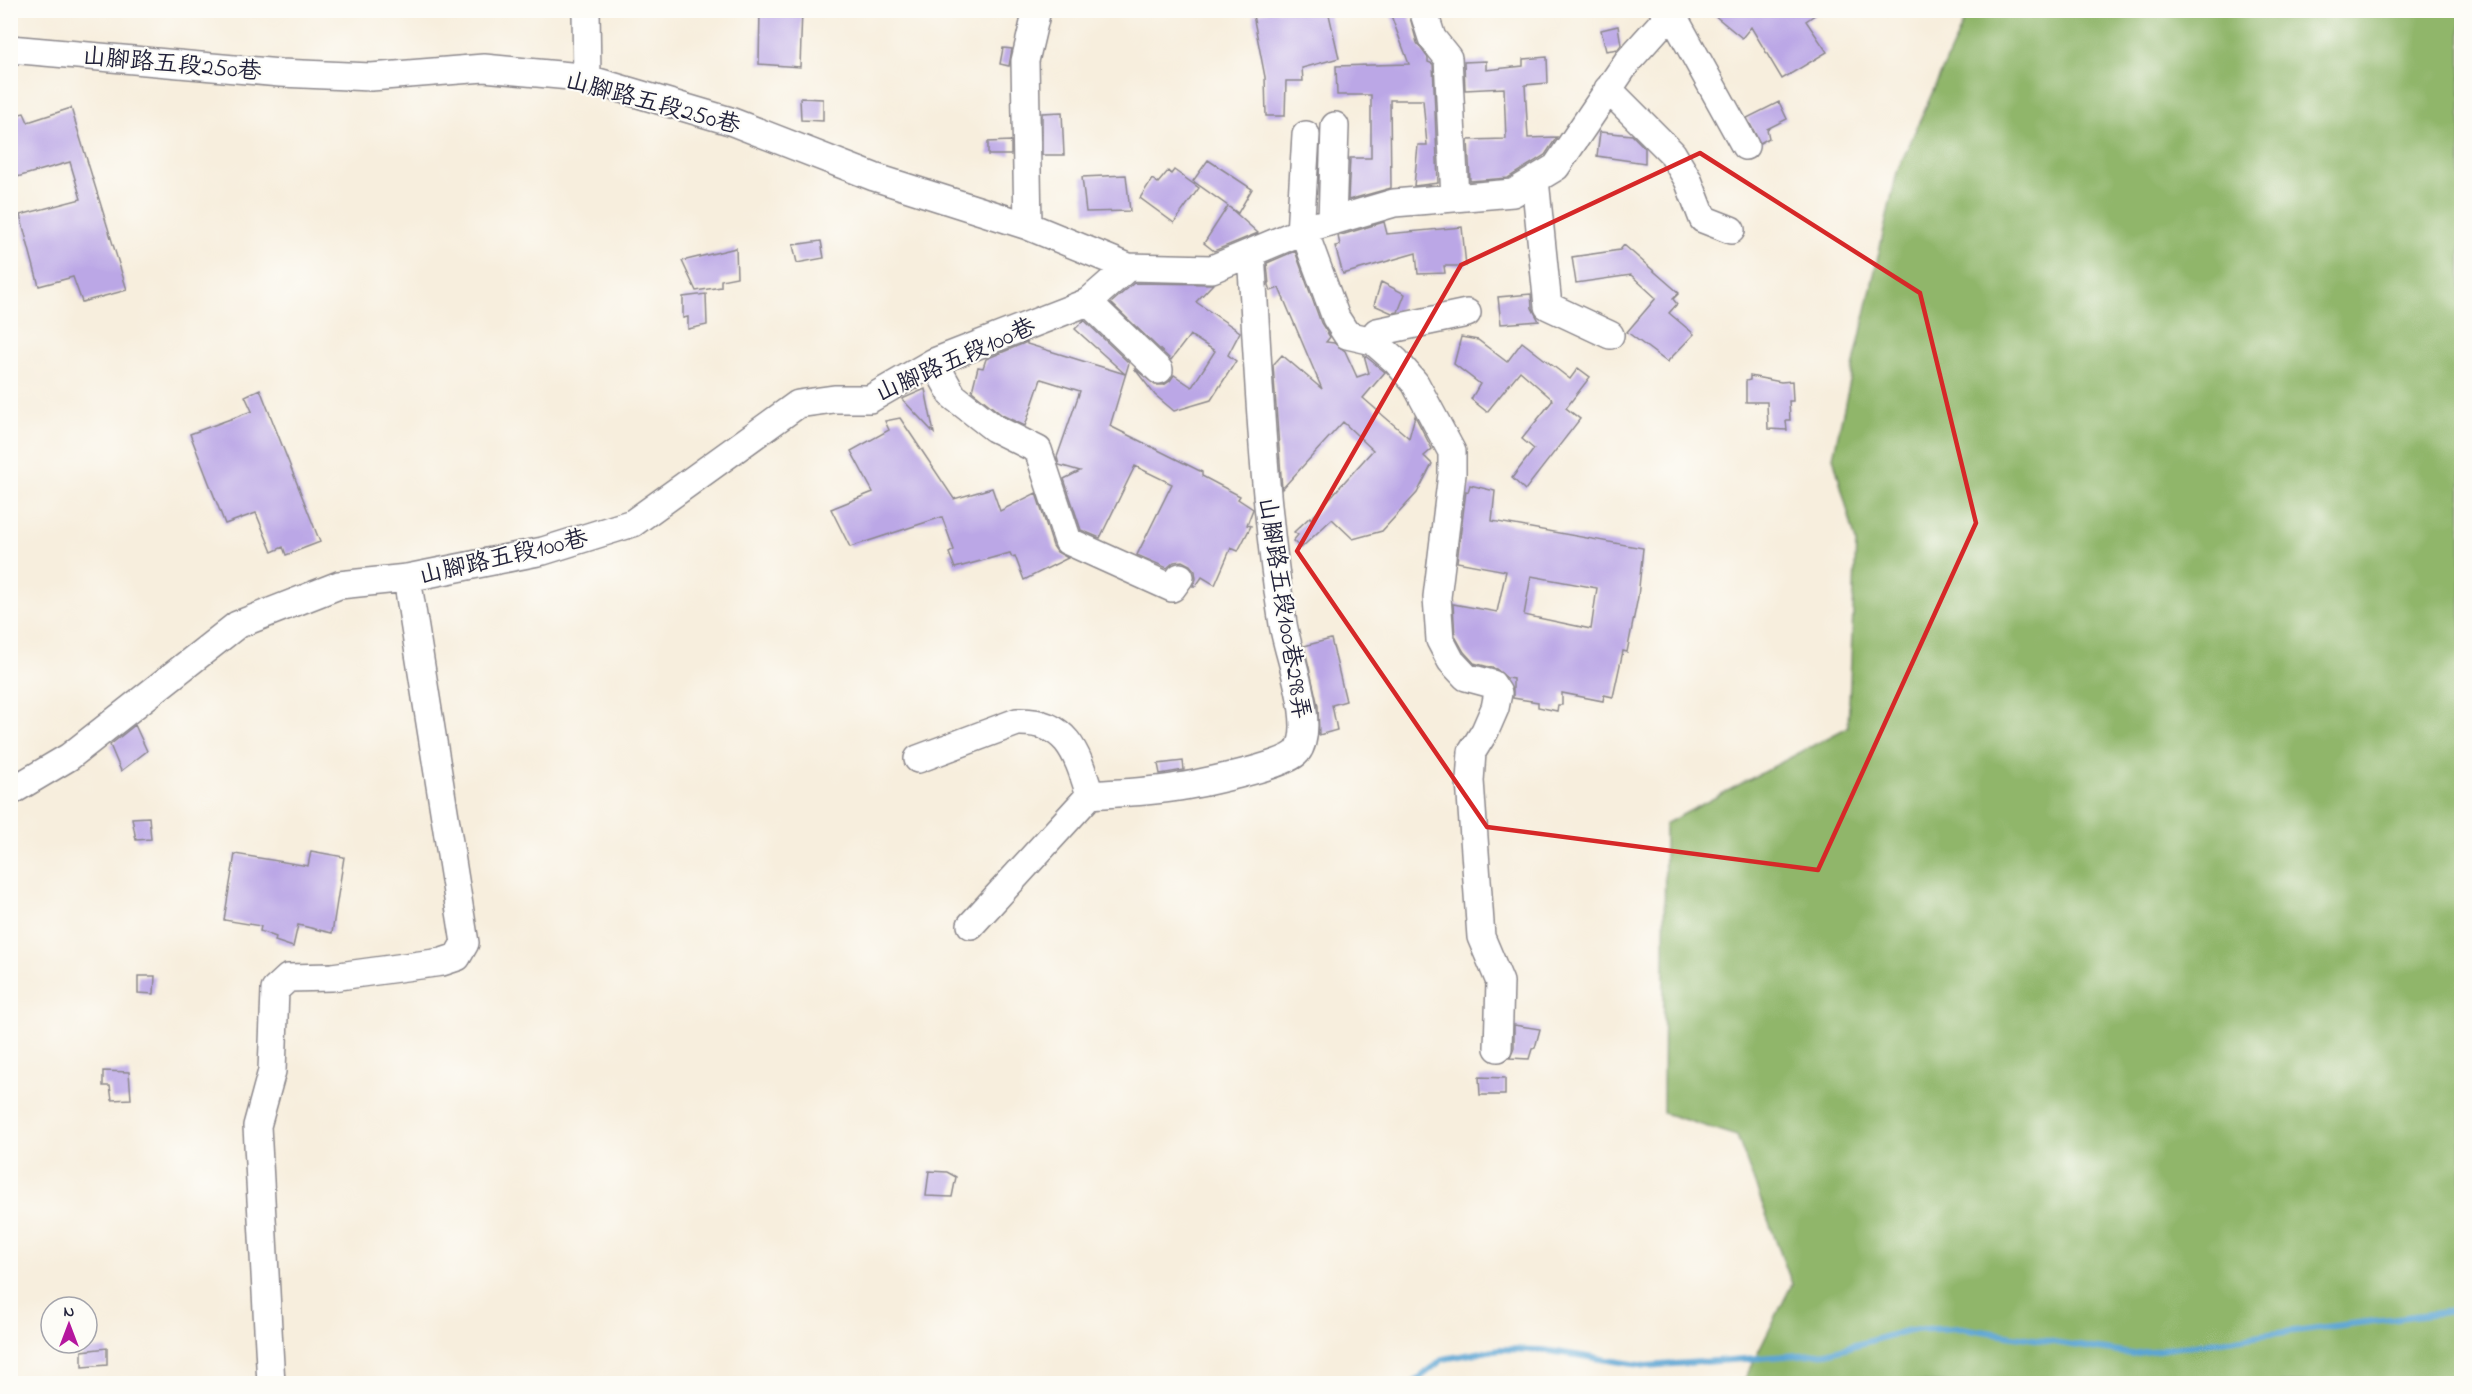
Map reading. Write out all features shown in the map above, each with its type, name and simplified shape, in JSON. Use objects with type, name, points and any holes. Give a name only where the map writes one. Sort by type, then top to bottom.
[{"type":"lane","points":[[586,10],[587,80]]},
{"type":"lane","points":[[1028,225],[1025,61],[1037,10]]},
{"type":"lane","points":[[1423,10],[1432,38],[1448,58],[1455,198]]},
{"type":"lane","points":[[1128,267],[1212,269],[1332,221],[1394,203],[1513,193],[1556,167],[1608,89],[1643,44],[1655,22],[1668,12],[1745,146]]},
{"type":"lane","name":"山腳路五段250巷","points":[[10,49],[280,73],[371,77],[484,68],[587,80],[730,121],[874,177],[1028,225],[1128,267]]},
{"type":"lane","points":[[1608,89],[1672,153],[1688,180],[1703,219],[1731,230]]},
{"type":"lane","points":[[1332,221],[1335,126]]},
{"type":"lane","points":[[1306,135],[1302,232],[1336,318],[1347,335],[1373,340],[1396,361],[1415,383],[1452,452],[1452,474],[1437,597],[1440,640],[1451,662],[1466,677],[1492,684],[1498,693],[1495,708],[1485,731],[1472,752],[1470,781],[1481,937],[1500,982],[1498,1048]]},
{"type":"lane","points":[[1534,180],[1548,306],[1610,335]]},
{"type":"lane","name":"山腳路五段100巷298弄","points":[[1090,795],[1172,788],[1281,763],[1297,753],[1304,738],[1303,704],[1283,623],[1265,477],[1251,253]]},
{"type":"lane","name":"山腳路五段100巷","points":[[10,792],[69,757],[237,626],[339,585],[407,578],[543,551],[633,523],[798,404],[834,399],[870,399],[934,362],[1088,302],[1128,267]]},
{"type":"lane","points":[[1088,302],[1159,370]]},
{"type":"lane","points":[[1373,340],[1377,332],[1467,313]]},
{"type":"lane","points":[[934,362],[953,396],[994,428],[1038,450],[1068,541],[1172,588],[1180,577]]},
{"type":"lane","points":[[271,1383],[257,1126],[272,1071],[275,990],[288,978],[332,977],[442,962],[457,957],[465,943],[407,578]]},
{"type":"lane","points":[[918,759],[1017,722],[1034,722],[1050,726],[1076,752],[1090,795],[971,925]]},
{"type":"highlighted area","points":[[1700,153],[1920,293],[1976,523],[1818,870],[1487,827],[1297,551],[1461,265]]},
{"type":"green space","points":[[1969,10],[2461,11],[2461,1383],[1743,1383],[1792,1284],[1737,1136],[1663,1113],[1665,824],[1848,727],[1856,542],[1833,457],[1897,172]]},
{"type":"building","points":[[760,10],[802,10],[800,67],[759,64]]},
{"type":"building","points":[[1273,10],[1328,10],[1339,58],[1302,68],[1303,81],[1286,81],[1285,116],[1266,116],[1265,77],[1253,15]]},
{"type":"building","points":[[1389,10],[1408,10],[1417,43],[1428,58],[1428,62],[1433,64],[1438,183],[1414,186],[1418,145],[1427,145],[1423,100],[1390,100],[1391,188],[1348,200],[1350,158],[1371,158],[1371,95],[1337,95],[1336,66],[1409,64]]},
{"type":"building","points":[[1708,10],[1822,10],[1806,21],[1827,52],[1782,79],[1751,27],[1742,38]]},
{"type":"building","points":[[1618,26],[1621,45],[1618,49],[1606,51],[1601,30]]},
{"type":"building","points":[[1003,48],[1012,49],[1009,66],[1000,64]]},
{"type":"building","points":[[1547,57],[1548,83],[1525,85],[1528,138],[1557,137],[1545,155],[1508,178],[1470,181],[1468,140],[1506,139],[1504,88],[1465,90],[1464,62],[1486,61],[1486,70],[1523,66],[1523,59]]},
{"type":"building","points":[[800,98],[823,99],[823,121],[801,120]]},
{"type":"building","points":[[1779,102],[1787,119],[1767,129],[1769,138],[1760,143],[1747,118]]},
{"type":"building","points":[[71,108],[127,290],[82,302],[73,277],[39,286],[20,215],[81,199],[70,162],[10,179],[10,116],[24,113],[28,122]]},
{"type":"building","points":[[1062,112],[1064,155],[1042,155],[1042,113]]},
{"type":"building","points":[[1600,132],[1632,135],[1645,148],[1645,163],[1597,156]]},
{"type":"building","points":[[1011,141],[1011,155],[988,155],[988,142]]},
{"type":"building","points":[[1208,160],[1252,189],[1238,213],[1229,207],[1258,233],[1214,251],[1204,243],[1228,206],[1193,181]]},
{"type":"building","points":[[1174,170],[1199,188],[1174,223],[1140,198],[1152,179],[1158,183],[1168,171],[1171,174]]},
{"type":"building","points":[[1126,175],[1130,211],[1086,212],[1082,177]]},
{"type":"building","points":[[1384,222],[1387,234],[1462,227],[1466,266],[1444,266],[1445,273],[1418,274],[1416,253],[1343,274],[1335,246],[1340,245],[1338,236]]},
{"type":"building","points":[[821,241],[824,258],[797,263],[793,245]]},
{"type":"building","points":[[1624,245],[1679,293],[1673,299],[1677,304],[1669,313],[1694,334],[1667,362],[1627,332],[1656,298],[1631,275],[1576,283],[1572,257],[1620,250]]},
{"type":"building","points":[[736,248],[737,277],[721,280],[721,287],[696,291],[682,261]]},
{"type":"building","points":[[1295,251],[1321,323],[1330,337],[1326,342],[1334,343],[1345,351],[1357,377],[1369,373],[1364,355],[1385,372],[1363,398],[1409,438],[1415,416],[1432,449],[1424,456],[1432,464],[1417,493],[1382,531],[1353,539],[1332,519],[1301,548],[1293,541],[1298,535],[1294,532],[1310,517],[1311,519],[1373,450],[1343,422],[1282,489],[1273,365],[1282,355],[1322,389],[1279,288],[1271,291],[1269,285],[1267,263]]},
{"type":"building","points":[[1381,282],[1405,294],[1398,312],[1392,313],[1374,305]]},
{"type":"building","points":[[1134,283],[1213,284],[1196,302],[1240,332],[1228,355],[1236,361],[1211,400],[1174,411],[1155,395],[1134,368],[1155,385],[1164,385],[1174,375],[1192,387],[1215,351],[1190,335],[1171,360],[1111,303]]},
{"type":"building","points":[[706,294],[707,325],[688,329],[688,317],[683,318],[683,297]]},
{"type":"building","points":[[1531,294],[1532,308],[1539,321],[1501,324],[1498,297]]},
{"type":"building","points":[[1084,320],[1129,363],[1110,426],[1202,472],[1202,476],[1240,496],[1238,499],[1253,509],[1247,525],[1251,526],[1238,551],[1231,548],[1215,585],[1202,577],[1196,586],[1193,586],[1196,579],[1195,571],[1182,561],[1174,562],[1167,568],[1137,555],[1172,484],[1135,466],[1100,538],[1081,530],[1064,479],[1080,471],[1059,465],[1057,457],[1080,391],[1041,379],[1025,426],[1002,415],[972,391],[978,367],[983,368],[986,359],[1027,342],[1027,344],[1125,374],[1075,329]]},
{"type":"building","points":[[1461,337],[1478,340],[1507,362],[1522,342],[1570,379],[1578,368],[1590,377],[1566,408],[1580,419],[1525,490],[1512,478],[1534,449],[1522,439],[1553,400],[1520,371],[1487,412],[1471,399],[1480,384],[1454,364]]},
{"type":"building","points":[[1750,376],[1781,382],[1792,381],[1793,401],[1789,401],[1790,420],[1786,420],[1787,430],[1768,429],[1767,402],[1746,402],[1746,381],[1750,380]]},
{"type":"building","points":[[260,389],[320,542],[286,555],[283,547],[272,552],[256,513],[225,524],[190,434],[252,411],[245,396]]},
{"type":"building","points":[[925,389],[934,433],[902,399]]},
{"type":"building","points":[[900,418],[954,499],[992,488],[1000,511],[1036,493],[1053,546],[1057,552],[1068,558],[1024,580],[1015,556],[1012,557],[1010,553],[955,568],[949,553],[954,550],[942,517],[850,547],[831,509],[873,492],[851,451],[889,430],[885,421]]},
{"type":"building","points":[[1470,485],[1495,491],[1492,521],[1643,548],[1638,597],[1627,652],[1623,651],[1613,697],[1604,695],[1603,701],[1562,693],[1562,705],[1558,705],[1557,711],[1538,707],[1538,702],[1513,698],[1513,679],[1507,678],[1496,669],[1474,663],[1464,652],[1455,636],[1453,604],[1497,612],[1506,571],[1457,562],[1466,491],[1468,492]],"holes":[[[1531,576],[1597,588],[1591,629],[1524,615]]]},
{"type":"building","points":[[1331,639],[1346,701],[1332,705],[1337,730],[1319,735],[1318,706],[1304,646]]},
{"type":"building","points":[[135,725],[147,751],[121,771],[110,745]]},
{"type":"building","points":[[1183,761],[1184,770],[1160,774],[1158,764]]},
{"type":"building","points":[[149,817],[151,839],[136,840],[132,818]]},
{"type":"building","points":[[311,851],[344,857],[332,933],[298,925],[293,947],[275,941],[276,937],[260,931],[261,926],[224,920],[235,854],[308,866]]},
{"type":"building","points":[[138,976],[155,976],[154,994],[138,993]]},
{"type":"building","points":[[1514,1025],[1540,1029],[1535,1048],[1532,1049],[1529,1059],[1510,1058],[1514,1048]]},
{"type":"building","points":[[103,1071],[129,1072],[131,1099],[112,1100],[110,1086],[103,1086]]},
{"type":"building","points":[[1479,1077],[1505,1078],[1505,1095],[1480,1095]]},
{"type":"building","points":[[929,1171],[947,1172],[956,1177],[952,1197],[926,1196]]},
{"type":"building","points":[[107,1348],[107,1365],[82,1367],[82,1355],[99,1355],[99,1349]]},
{"type":"waterway","points":[[1412,1384],[1443,1359],[1500,1349],[1543,1350],[1646,1366],[1827,1353],[1909,1330],[1962,1328],[2131,1354],[2462,1310]]}]
